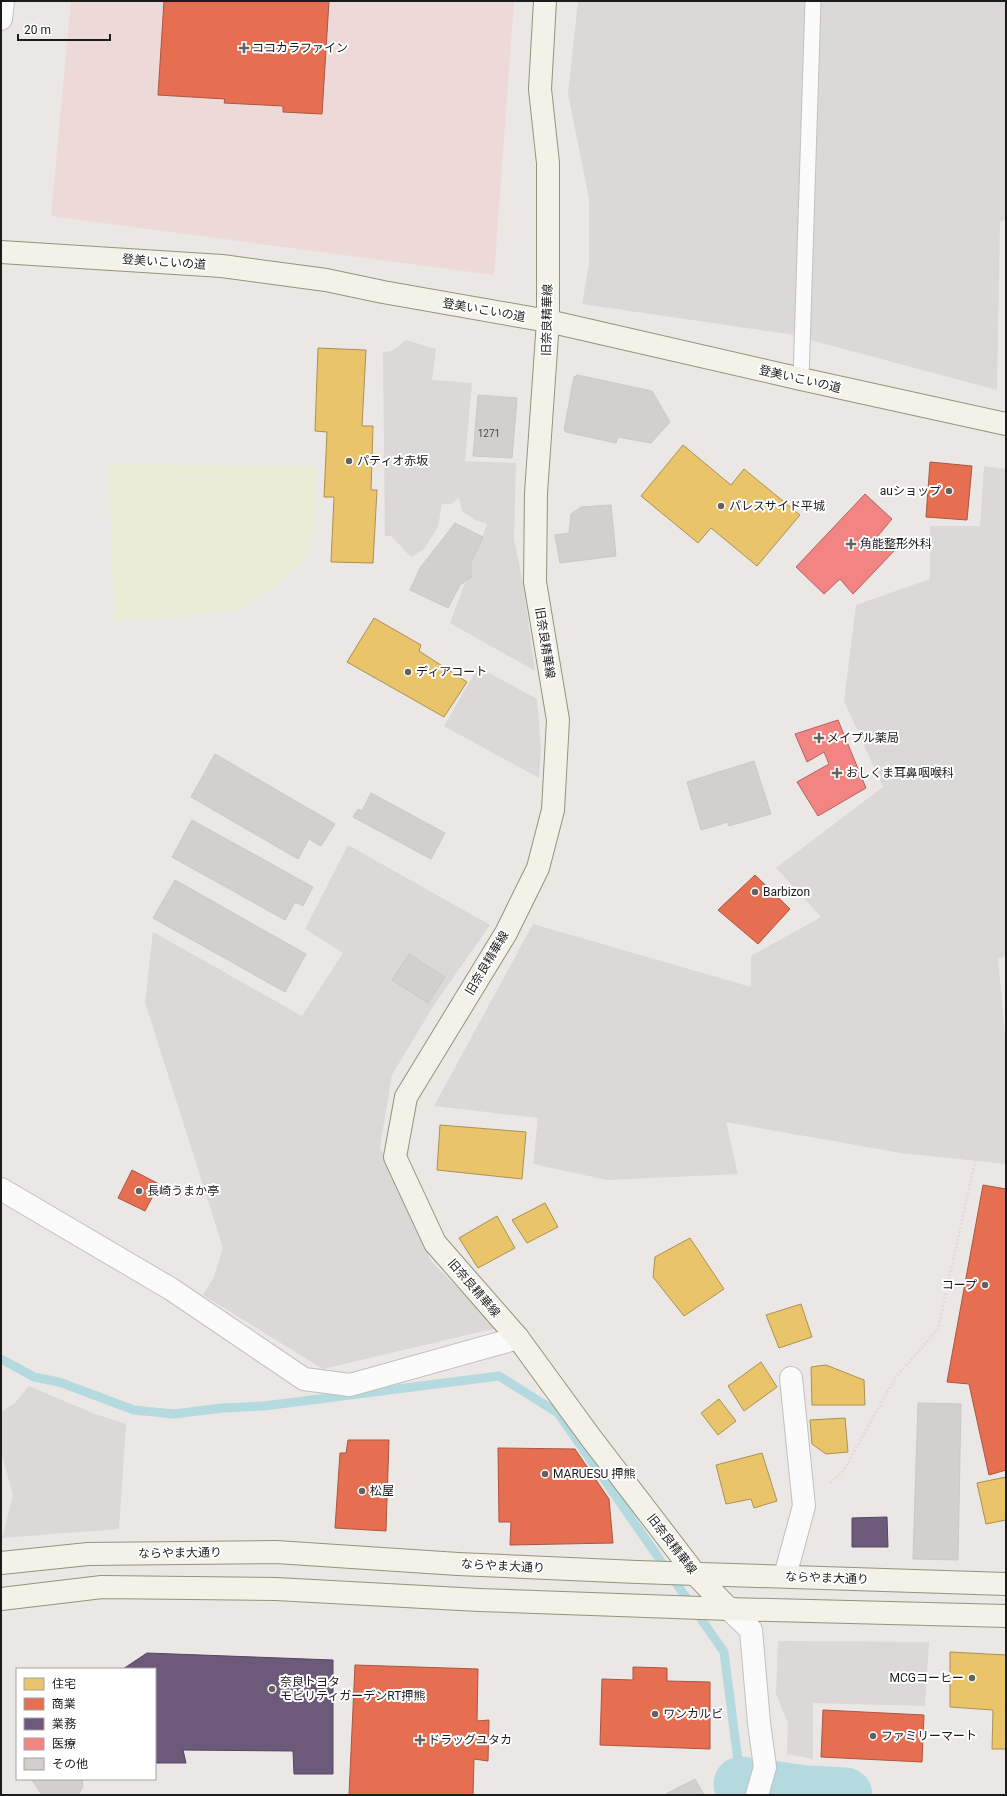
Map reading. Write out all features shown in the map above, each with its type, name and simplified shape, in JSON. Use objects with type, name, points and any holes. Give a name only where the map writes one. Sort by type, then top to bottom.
[{"type":"street","points":[[1,19],[3,1]]},
{"type":"street","name":"旧奈良精華線","points":[[546,1],[540,89],[548,163],[548,321],[536,493],[535,582],[558,720],[553,810],[538,868],[506,933],[406,1097],[395,1157],[435,1243],[518,1338],[591,1438],[696,1575],[751,1630],[759,1723],[765,1767],[757,1795]]},
{"type":"street","name":"登美いこいの道","points":[[1,252],[176,262],[268,271],[548,321],[1006,424]]},
{"type":"street","points":[[1,1189],[171,1289],[304,1379],[350,1385],[518,1338]]},
{"type":"street","points":[[784,1576],[804,1506],[791,1378]]},
{"type":"street","name":"ならやま大通り","points":[[1,1563],[88,1554],[276,1552],[458,1564],[696,1575],[784,1576],[1006,1584]]},
{"type":"street","points":[[1,1599],[102,1587],[276,1589],[479,1600],[729,1609],[1006,1616]]},
{"type":"lane","points":[[801,379],[813,1]]},
{"type":"path","points":[[804,1506],[843,1471],[896,1376],[938,1329],[975,1161]]},
{"type":"shaded area","points":[[71,1],[514,1],[494,275],[51,216]]},
{"type":"shaded area","points":[[578,1],[1006,1],[1006,220],[1000,221],[997,390],[788,334],[582,304],[589,264],[589,198],[568,94]]},
{"type":"shaded area","points":[[406,340],[436,349],[432,380],[472,383],[465,461],[516,463],[514,539],[523,584],[535,671],[450,623],[487,524],[475,520],[462,511],[459,498],[451,504],[442,504],[438,527],[424,549],[411,557],[391,536],[385,536],[383,352],[392,351]]},
{"type":"shaded area","points":[[984,466],[1006,469],[1006,956],[998,959],[1006,1046],[1006,1164],[901,1153],[726,1122],[738,1174],[607,1180],[533,1164],[538,1118],[434,1106],[533,924],[751,987],[751,956],[821,917],[776,868],[883,787],[844,701],[856,605],[930,579],[930,526],[980,526]]},
{"type":"shaded area","points":[[478,667],[537,699],[541,747],[539,778],[444,726]]},
{"type":"shaded area","points":[[348,845],[490,925],[434,1005],[392,1075],[380,1147],[431,1261],[497,1328],[323,1369],[203,1295],[214,1277],[223,1248],[145,1002],[153,932],[302,1016],[343,953],[305,929]]},
{"type":"shaded area","points":[[29,1386],[92,1413],[126,1424],[119,1529],[2,1538],[13,1495],[1,1452],[1,1412],[15,1403]]},
{"type":"shaded area","points":[[778,1641],[929,1642],[925,1706],[813,1703],[813,1759],[787,1754],[788,1723],[776,1694]]},
{"type":"green space","points":[[109,464],[317,466],[313,535],[303,561],[277,585],[240,609],[175,617],[114,620]]},
{"type":"building: 住宅","name":"パティオ赤坂","points":[[318,348],[366,350],[362,426],[373,426],[371,490],[377,490],[373,563],[331,562],[334,497],[324,497],[327,432],[315,431]]},
{"type":"building: 住宅","name":"パレスサイド平城","points":[[683,445],[731,485],[744,469],[800,515],[757,566],[711,528],[698,543],[641,496]]},
{"type":"building: 住宅","name":"ディアコート","points":[[374,618],[421,645],[419,651],[467,682],[444,717],[347,662]]},
{"type":"building: 住宅","points":[[440,1125],[526,1132],[522,1179],[437,1170]]},
{"type":"building: 住宅","points":[[545,1203],[558,1227],[527,1243],[512,1220]]},
{"type":"building: 住宅","points":[[497,1216],[515,1248],[478,1268],[459,1238]]},
{"type":"building: 住宅","points":[[690,1238],[724,1289],[684,1316],[653,1277],[655,1257]]},
{"type":"building: 住宅","points":[[801,1304],[812,1337],[779,1348],[766,1315]]},
{"type":"building: 住宅","points":[[761,1362],[777,1387],[744,1411],[728,1386]]},
{"type":"building: 住宅","points":[[826,1365],[864,1380],[865,1405],[812,1405],[811,1367]]},
{"type":"building: 住宅","points":[[719,1399],[736,1421],[718,1435],[701,1413]]},
{"type":"building: 住宅","points":[[845,1418],[848,1452],[826,1454],[812,1444],[810,1420]]},
{"type":"building: 住宅","points":[[762,1453],[777,1501],[754,1508],[751,1499],[726,1504],[716,1465]]},
{"type":"building: 住宅","points":[[1006,1477],[1006,1520],[986,1524],[977,1483]]},
{"type":"building: 住宅","points":[[950,1652],[1006,1655],[1006,1749],[992,1749],[993,1710],[950,1707]]},
{"type":"building: 商業","name":"ココカラファイン","points":[[164,1],[329,1],[322,114],[283,112],[283,106],[224,103],[225,99],[158,95]]},
{"type":"building: 商業","name":"auショップ","points":[[930,462],[972,466],[967,520],[926,517]]},
{"type":"building: 商業","name":"Barbizon","points":[[755,875],[790,909],[758,944],[718,910]]},
{"type":"building: 商業","name":"長崎うまか亭","points":[[132,1170],[159,1184],[145,1211],[118,1198]]},
{"type":"building: 商業","name":"コープ","points":[[983,1185],[1006,1189],[1006,1470],[989,1475],[969,1384],[947,1382]]},
{"type":"building: 商業","name":"松屋","points":[[348,1440],[389,1440],[386,1531],[335,1528],[340,1453],[346,1453]]},
{"type":"building: 商業","name":"MARUESU 押熊","points":[[498,1448],[575,1449],[609,1499],[613,1543],[510,1545],[511,1522],[499,1522]]},
{"type":"building: 商業","name":"ドラッグユタカ","points":[[355,1665],[478,1669],[477,1721],[489,1720],[488,1761],[474,1759],[473,1795],[349,1795]]},
{"type":"building: 商業","name":"ワンカルビ","points":[[633,1667],[667,1668],[667,1681],[710,1682],[710,1749],[600,1745],[602,1679],[633,1680]]},
{"type":"building: 商業","name":"ファミリーマート","points":[[823,1710],[924,1715],[922,1762],[821,1757]]},
{"type":"building: 業務","points":[[887,1517],[888,1547],[852,1547],[852,1518]]},
{"type":"building: 業務","points":[[147,1653],[333,1660],[333,1774],[294,1774],[293,1751],[183,1750],[186,1763],[156,1763],[156,1668],[124,1668]]},
{"type":"building: 医療","name":"角能整形外科","points":[[865,494],[892,519],[877,537],[894,551],[853,594],[840,579],[824,594],[796,567]]},
{"type":"building: 医療","name":"おしくま耳鼻咽喉科","points":[[838,720],[866,788],[818,816],[797,782],[829,764],[824,752],[807,762],[795,734]]},
{"type":"building: その他","points":[[577,375],[652,391],[670,422],[651,443],[618,437],[616,443],[566,432],[564,430],[574,377]]},
{"type":"building: その他","points":[[478,395],[517,398],[512,458],[473,456]]},
{"type":"building: その他","points":[[611,505],[616,556],[560,563],[555,535],[569,533],[571,514],[581,507]]},
{"type":"building: その他","points":[[455,523],[483,537],[471,563],[471,577],[460,585],[448,608],[410,590],[420,568]]},
{"type":"building: その他","points":[[215,754],[335,824],[321,846],[309,839],[298,859],[191,797]]},
{"type":"building: その他","points":[[754,761],[771,814],[729,826],[728,822],[701,830],[687,782]]},
{"type":"building: その他","points":[[371,793],[445,833],[431,859],[353,817],[358,809],[362,811]]},
{"type":"building: その他","points":[[192,820],[313,887],[303,906],[295,902],[285,920],[172,857]]},
{"type":"building: その他","points":[[175,880],[306,954],[285,992],[153,918]]},
{"type":"building: その他","points":[[409,954],[445,977],[428,1003],[392,980]]},
{"type":"building: その他","points":[[918,1403],[961,1404],[958,1560],[913,1559]]},
{"type":"building: その他","points":[[695,1779],[704,1795],[664,1795]]},
{"type":"building: その他","points":[[32,1780],[82,1780],[83,1787],[78,1795],[42,1795]]},
{"type":"waterway","points":[[1,1359],[34,1377],[59,1382],[134,1410],[174,1414],[222,1408],[264,1406],[499,1376],[558,1413],[724,1652],[741,1784],[734,1795]]},
{"type":"waterway","points":[[741,1784],[806,1793],[845,1795]]},
{"type":"place","name":"ココカラファイン","points":[[244,48]]},
{"type":"place","name":"パティオ赤坂","points":[[349,461]]},
{"type":"place","name":"auショップ","points":[[949,491]]},
{"type":"place","name":"パレスサイド平城","points":[[721,506]]},
{"type":"place","name":"角能整形外科","points":[[851,544]]},
{"type":"place","name":"ディアコート","points":[[408,672]]},
{"type":"place","name":"メイプル薬局","points":[[819,738]]},
{"type":"place","name":"おしくま耳鼻咽喉科","points":[[837,773]]},
{"type":"place","name":"Barbizon","points":[[755,892]]},
{"type":"place","name":"長崎うまか亭","points":[[139,1191]]},
{"type":"place","name":"コープ","points":[[985,1285]]},
{"type":"place","name":"MARUESU 押熊","points":[[545,1474]]},
{"type":"place","name":"松屋","points":[[362,1491]]},
{"type":"place","name":"MCGコーヒー","points":[[972,1678]]},
{"type":"place","name":"奈良トヨタ モビリティガーデンRT押熊","points":[[272,1689]]},
{"type":"place","name":"ワンカルビ","points":[[655,1714]]},
{"type":"place","name":"ファミリーマート","points":[[873,1736]]},
{"type":"place","name":"ドラッグユタカ","points":[[420,1740]]}]
